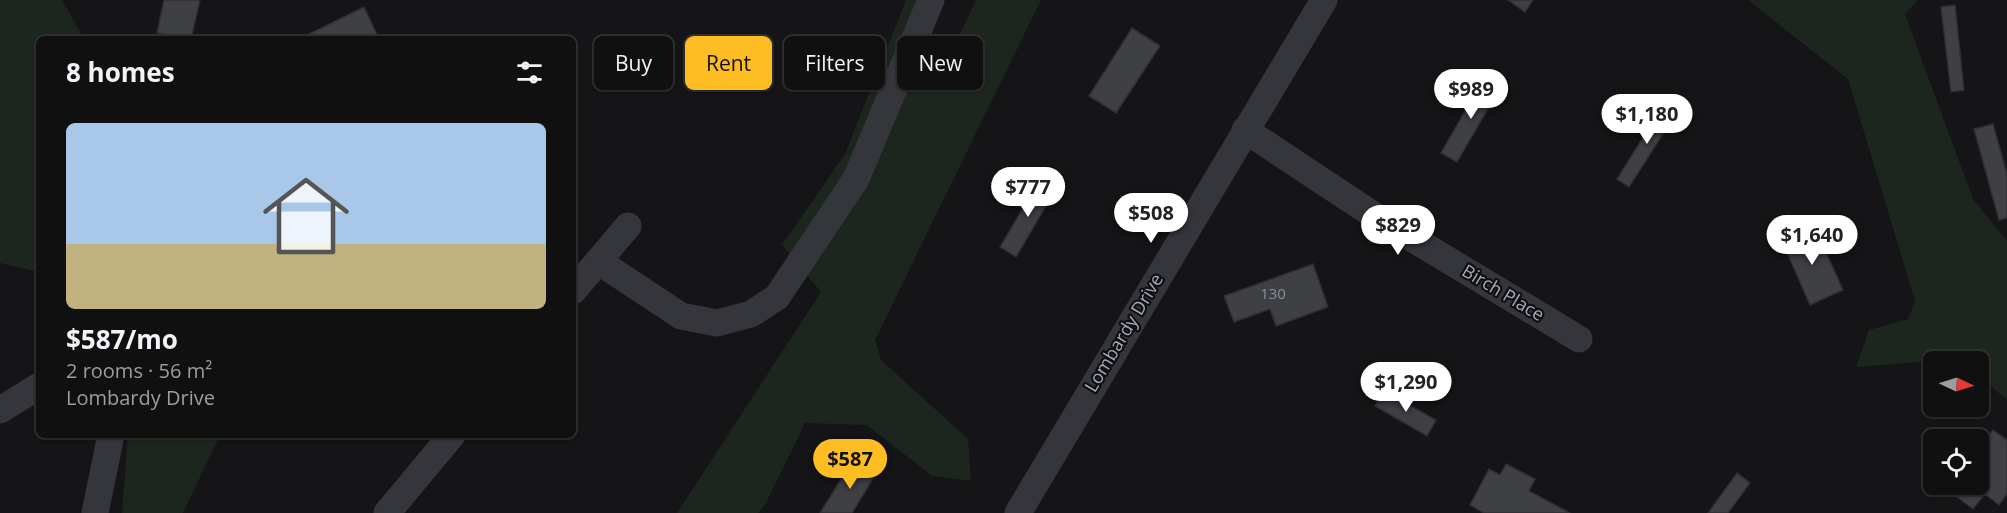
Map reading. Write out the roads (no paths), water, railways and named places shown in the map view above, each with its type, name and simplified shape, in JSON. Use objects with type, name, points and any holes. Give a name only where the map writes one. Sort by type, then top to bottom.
[{"type":"street","points":[[598,261],[681,316],[717,323],[751,314],[777,297],[856,179],[932,0]]},
{"type":"street","name":"Lombardy Drive","points":[[1018,513],[1324,0]]},
{"type":"street","name":"Birch Place","points":[[1245,130],[1375,216],[1579,339]]},
{"type":"street","points":[[576,287],[627,226]]},
{"type":"street","points":[[0,410],[36,388]]},
{"type":"street","points":[[95,513],[110,438]]},
{"type":"street","points":[[387,513],[450,438]]}]
